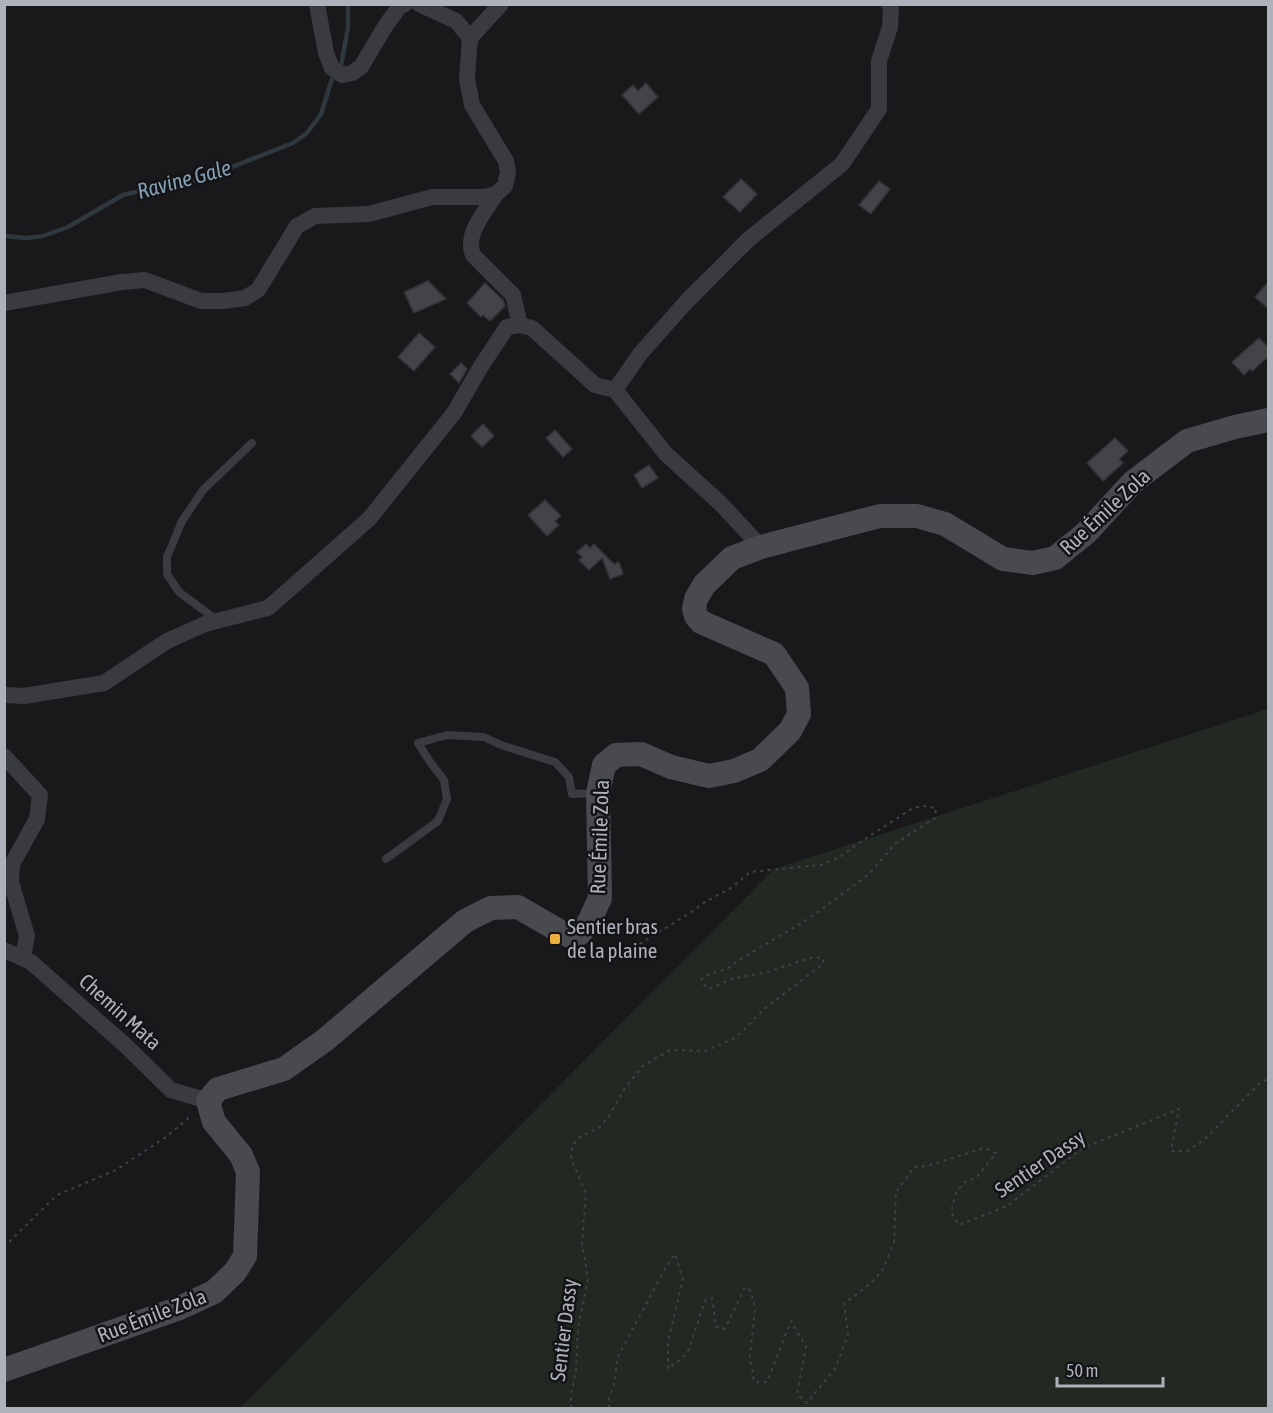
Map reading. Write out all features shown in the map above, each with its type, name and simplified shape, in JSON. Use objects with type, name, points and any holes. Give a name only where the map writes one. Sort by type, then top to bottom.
[{"type":"main road","name":"Rue Émile Zola","points":[[4,1370],[177,1309],[214,1292],[235,1272],[245,1256],[248,1172],[241,1155],[214,1122],[208,1101],[218,1089],[284,1069],[326,1040],[465,921],[491,908],[518,907],[570,936],[579,934],[589,922],[600,898],[598,793],[604,765],[616,755],[641,754],[671,767],[709,776],[734,771],[760,760],[790,731],[799,714],[797,688],[774,654],[700,622],[696,616],[694,609],[696,599],[705,585],[732,558],[761,547],[880,516],[917,516],[945,524],[1003,559],[1033,564],[1055,558],[1086,533],[1133,482],[1187,441],[1269,420]]},
{"type":"street","points":[[317,4],[326,53],[332,68],[342,75],[352,73],[361,67],[386,25],[400,6],[405,4]]},
{"type":"street","points":[[419,4],[456,21],[470,38]]},
{"type":"street","points":[[501,4],[470,38],[467,79],[472,105],[506,161],[508,172],[505,186],[496,194],[471,236],[471,249],[473,255],[513,295],[520,325]]},
{"type":"street","points":[[615,390],[640,354],[687,301],[748,239],[842,164],[879,109],[879,61],[890,27],[889,4]]},
{"type":"street","points":[[4,303],[145,280],[201,301],[245,298],[258,290],[297,226],[315,216],[369,214],[432,197],[484,197],[496,194]]},
{"type":"street","points":[[4,695],[24,696],[104,683],[167,642],[205,624],[268,608],[369,519],[454,413],[507,327],[520,325],[532,328],[595,385],[615,390],[666,454],[722,504],[761,547]]},
{"type":"street","points":[[4,756],[40,795],[37,819],[12,864],[11,882],[27,936],[23,957]]},
{"type":"street","name":"Chemin Mata","points":[[4,950],[23,957],[117,1038],[171,1090],[208,1101]]},
{"type":"lane","points":[[218,621],[179,592],[166,574],[167,557],[182,521],[203,490],[252,443]]},
{"type":"lane","points":[[386,859],[438,821],[447,799],[444,780],[418,742],[447,735],[484,737],[501,745],[555,762],[569,777],[572,794],[598,793]]},
{"type":"path","name":"Sentier Dassy","points":[[571,1408],[578,1329],[588,1279],[582,1242],[586,1193],[571,1159],[572,1147],[578,1138],[600,1127],[625,1088],[643,1066],[670,1050],[705,1051],[734,1039],[764,1009],[823,964],[823,958],[813,957],[767,972],[731,979],[712,988],[706,987],[701,980],[707,975],[727,969],[780,934],[794,928],[855,886],[868,875],[896,843],[935,818],[936,808],[926,806],[913,808],[856,843],[840,857],[821,865],[750,872],[731,888],[612,961],[594,953]]},
{"type":"path","name":"Sentier Dassy","points":[[609,1408],[617,1358],[675,1254],[683,1279],[668,1341],[668,1368],[687,1354],[705,1301],[712,1298],[716,1327],[725,1329],[745,1287],[752,1291],[755,1309],[750,1356],[754,1382],[767,1382],[791,1321],[806,1347],[796,1394],[807,1403],[836,1367],[848,1334],[844,1304],[871,1283],[882,1271],[894,1243],[896,1192],[914,1167],[927,1166],[984,1148],[996,1153],[976,1178],[963,1183],[956,1194],[951,1212],[959,1225],[1006,1206],[1083,1148],[1179,1110],[1172,1151],[1187,1151],[1204,1140],[1260,1083],[1269,1079]]},
{"type":"path","points":[[4,1246],[33,1221],[57,1195],[116,1170],[166,1137],[208,1101]]},
{"type":"shaded area","points":[[1268,709],[1268,1408],[240,1408],[774,869]]},
{"type":"building","points":[[646,83],[658,97],[639,114],[622,95],[633,85],[638,91]]},
{"type":"building","points":[[741,179],[757,194],[740,212],[723,197]]},
{"type":"building","points":[[879,181],[890,189],[871,214],[859,205]]},
{"type":"building","points":[[428,281],[446,299],[414,313],[404,292]]},
{"type":"building","points":[[1269,281],[1269,309],[1255,297]]},
{"type":"building","points":[[485,283],[503,300],[505,306],[490,321],[483,315],[481,317],[467,303]]},
{"type":"building","points":[[419,333],[435,347],[414,371],[398,357]]},
{"type":"building","points":[[1259,338],[1269,348],[1269,356],[1244,375],[1232,362]]},
{"type":"building","points":[[461,363],[467,369],[459,383],[450,374]]},
{"type":"building","points":[[483,424],[494,436],[482,447],[471,436]]},
{"type":"building","points":[[555,430],[572,449],[563,457],[546,438]]},
{"type":"building","points":[[1115,438],[1128,451],[1119,459],[1123,463],[1103,481],[1087,463]]},
{"type":"building","points":[[649,465],[658,478],[642,488],[634,475]]},
{"type":"building","points":[[545,500],[561,516],[555,521],[559,525],[547,536],[528,515]]},
{"type":"building","points":[[586,544],[590,548],[594,544],[614,564],[619,562],[623,574],[610,579],[602,558],[589,570],[579,560],[582,557],[577,552]]},
{"type":"waterway","name":"Ravine Gale","points":[[341,66],[348,27],[348,4]]},
{"type":"waterway","name":"Ravine Gale","points":[[4,236],[27,238],[43,236],[68,227],[123,195],[201,179],[293,143],[307,133],[321,114],[332,79]]},
{"type":"place","name":"Sentier bras de la plaine","points":[[555,939]]}]
